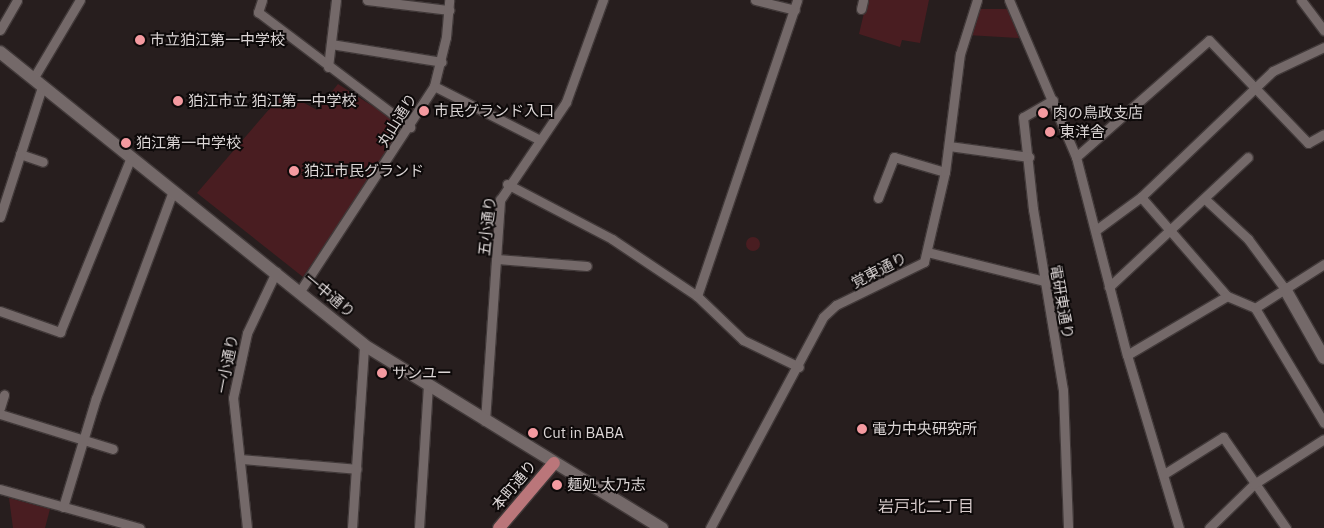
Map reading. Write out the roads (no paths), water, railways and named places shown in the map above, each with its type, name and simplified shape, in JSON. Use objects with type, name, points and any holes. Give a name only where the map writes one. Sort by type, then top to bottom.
[{"type":"main road","name":"本町通り","points":[[499,528],[554,463]]},
{"type":"street","points":[[0,30],[17,0]]},
{"type":"street","points":[[0,217],[20,154],[37,83],[80,0]]},
{"type":"street","points":[[262,0],[258,12],[328,67],[410,126]]},
{"type":"street","points":[[328,67],[336,0]]},
{"type":"street","points":[[367,0],[449,5]]},
{"type":"street","name":"五小通り","points":[[485,421],[500,200],[507,184],[566,102],[603,0]]},
{"type":"street","points":[[755,0],[794,10]]},
{"type":"street","points":[[697,296],[797,0]]},
{"type":"street","name":"覚東通り","points":[[710,528],[799,367],[823,317],[836,305],[924,262],[946,172],[960,54],[977,0]]},
{"type":"street","points":[[1008,0],[1053,100],[1076,157],[1127,355],[1179,528]]},
{"type":"street","points":[[1301,0],[1324,30]]},
{"type":"street","name":"丸山通り","points":[[300,291],[410,126],[434,86],[442,62],[449,5]]},
{"type":"street","points":[[1076,157],[1209,40],[1308,143],[1324,134]]},
{"type":"street","points":[[331,44],[442,62]]},
{"type":"street","points":[[1096,230],[1141,197],[1273,71],[1324,47]]},
{"type":"street","name":"一中通り","points":[[0,52],[300,291],[364,345],[662,528]]},
{"type":"street","points":[[434,86],[540,140]]},
{"type":"street","name":"電研東通り","points":[[1053,100],[1023,117],[1044,281],[1063,390],[1068,528]]},
{"type":"street","points":[[949,146],[1029,156]]},
{"type":"street","points":[[20,154],[43,162]]},
{"type":"street","points":[[878,198],[894,157],[946,172]]},
{"type":"street","points":[[1109,287],[1248,157]]},
{"type":"street","points":[[0,311],[60,332],[131,158]]},
{"type":"street","points":[[507,184],[612,239],[697,296],[743,340],[799,367]]},
{"type":"street","points":[[63,507],[82,439],[173,191]]},
{"type":"street","points":[[1141,197],[1169,232],[1227,296],[1255,308],[1324,423]]},
{"type":"street","points":[[1205,199],[1248,239],[1285,289],[1324,358]]},
{"type":"street","points":[[927,252],[1044,281]]},
{"type":"street","points":[[497,259],[587,266]]},
{"type":"street","points":[[1255,308],[1324,264]]},
{"type":"street","name":"一小通り","points":[[247,528],[233,398],[247,333],[276,272]]},
{"type":"street","points":[[1127,355],[1227,296]]},
{"type":"street","points":[[352,528],[364,345]]},
{"type":"street","points":[[419,528],[428,386]]},
{"type":"street","points":[[0,408],[4,395]]},
{"type":"street","points":[[0,414],[113,449]]},
{"type":"street","points":[[1164,474],[1223,437],[1286,528]]},
{"type":"street","points":[[1209,528],[1254,484],[1324,439]]},
{"type":"street","points":[[241,459],[357,469]]},
{"type":"street","points":[[0,489],[140,528]]},
{"type":"place","name":"市立狛江第一中学校","points":[[140,40]]},
{"type":"place","name":"狛江市立 狛江第一中学校","points":[[178,101]]},
{"type":"place","name":"市民グランド入口","points":[[424,111]]},
{"type":"place","name":"肉の鳥政支店","points":[[1043,113]]},
{"type":"place","name":"東洋舎","points":[[1050,132]]},
{"type":"place","name":"狛江第一中学校","points":[[126,143]]},
{"type":"place","name":"狛江市民グランド","points":[[294,171]]},
{"type":"place","name":"サンユー","points":[[382,373]]},
{"type":"place","name":"電力中央研究所","points":[[862,429]]},
{"type":"place","name":"Cut in BABA","points":[[533,433]]},
{"type":"place","name":"麺処 太乃志","points":[[557,485]]},
{"type":"district","name":"岩戸北二丁目","points":[[926,506]]}]
